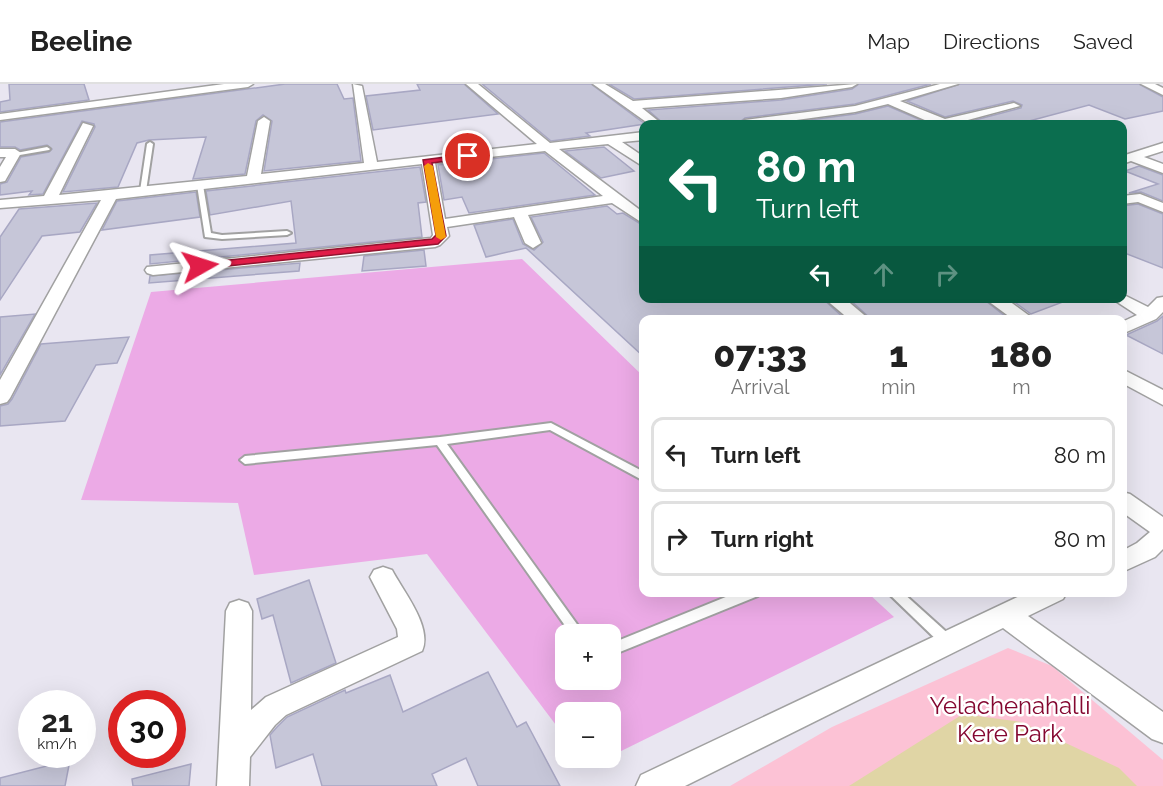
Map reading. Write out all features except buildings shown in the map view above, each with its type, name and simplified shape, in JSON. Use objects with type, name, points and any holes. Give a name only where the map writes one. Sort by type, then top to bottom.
[{"type":"street","points":[[0,117],[106,98],[248,84]]},
{"type":"street","points":[[471,84],[639,216]]},
{"type":"street","points":[[598,84],[651,120]]},
{"type":"street","points":[[631,105],[781,96],[852,84]]},
{"type":"street","points":[[775,120],[855,109],[953,84]]},
{"type":"street","points":[[1146,84],[1163,92]]},
{"type":"street","points":[[357,86],[371,167]]},
{"type":"street","points":[[889,100],[935,120]]},
{"type":"street","points":[[960,120],[1014,106]]},
{"type":"street","points":[[253,180],[264,121]]},
{"type":"street","points":[[50,199],[87,126]]},
{"type":"street","points":[[0,204],[142,192],[639,137]]},
{"type":"street","points":[[611,140],[639,159]]},
{"type":"street","points":[[1127,159],[1163,147]]},
{"type":"street","points":[[0,153],[14,154],[0,178]]},
{"type":"street","points":[[1127,159],[1163,170]]},
{"type":"street","points":[[153,270],[435,242],[441,236],[428,160]]},
{"type":"street","points":[[0,398],[111,195]]},
{"type":"street","points":[[1127,199],[1140,198],[1163,208]]},
{"type":"street","points":[[439,224],[519,212],[639,203]]},
{"type":"street","points":[[519,212],[532,243]]},
{"type":"street","points":[[1127,302],[1150,315]]},
{"type":"street","points":[[1127,326],[1150,315],[1163,302]]},
{"type":"street","points":[[839,303],[855,315]]},
{"type":"street","points":[[1000,303],[1020,315]]},
{"type":"street","points":[[1127,378],[1163,399]]},
{"type":"street","points":[[1127,504],[1163,529]]},
{"type":"street","points":[[1127,560],[1146,550],[1163,535]]},
{"type":"street","points":[[235,752],[264,715],[276,706],[412,644],[410,629],[383,577]]},
{"type":"street","points":[[652,786],[1043,597]]},
{"type":"street","points":[[233,786],[239,611]]},
{"type":"street","points":[[1005,615],[1163,729]]},
{"type":"lane","points":[[142,192],[150,144]]},
{"type":"lane","points":[[14,154],[47,149]]},
{"type":"lane","points":[[200,185],[207,235],[222,237],[287,233]]},
{"type":"lane","points":[[245,460],[440,441],[551,426],[639,474]]},
{"type":"lane","points":[[440,441],[571,624]]},
{"type":"lane","points":[[621,646],[741,597]]},
{"type":"lane","points":[[898,597],[948,642]]},
{"type":"shaded area","points":[[522,259],[639,372],[639,597],[872,597],[894,617],[621,751],[621,702],[555,702],[555,724],[427,554],[254,575],[238,503],[81,500],[151,292]]},
{"type":"shaded area","points":[[963,714],[1021,722],[1119,768],[1137,786],[849,786]]},
{"type":"green space","name":"Yelachenahalli Kere Park","points":[[1008,648],[1052,666],[1163,760],[1163,786],[730,786],[832,727]]},
{"type":"slow traffic","points":[[428,166],[441,237]]},
{"type":"route","points":[[200,266],[435,242],[441,236],[428,160],[468,156]]}]
